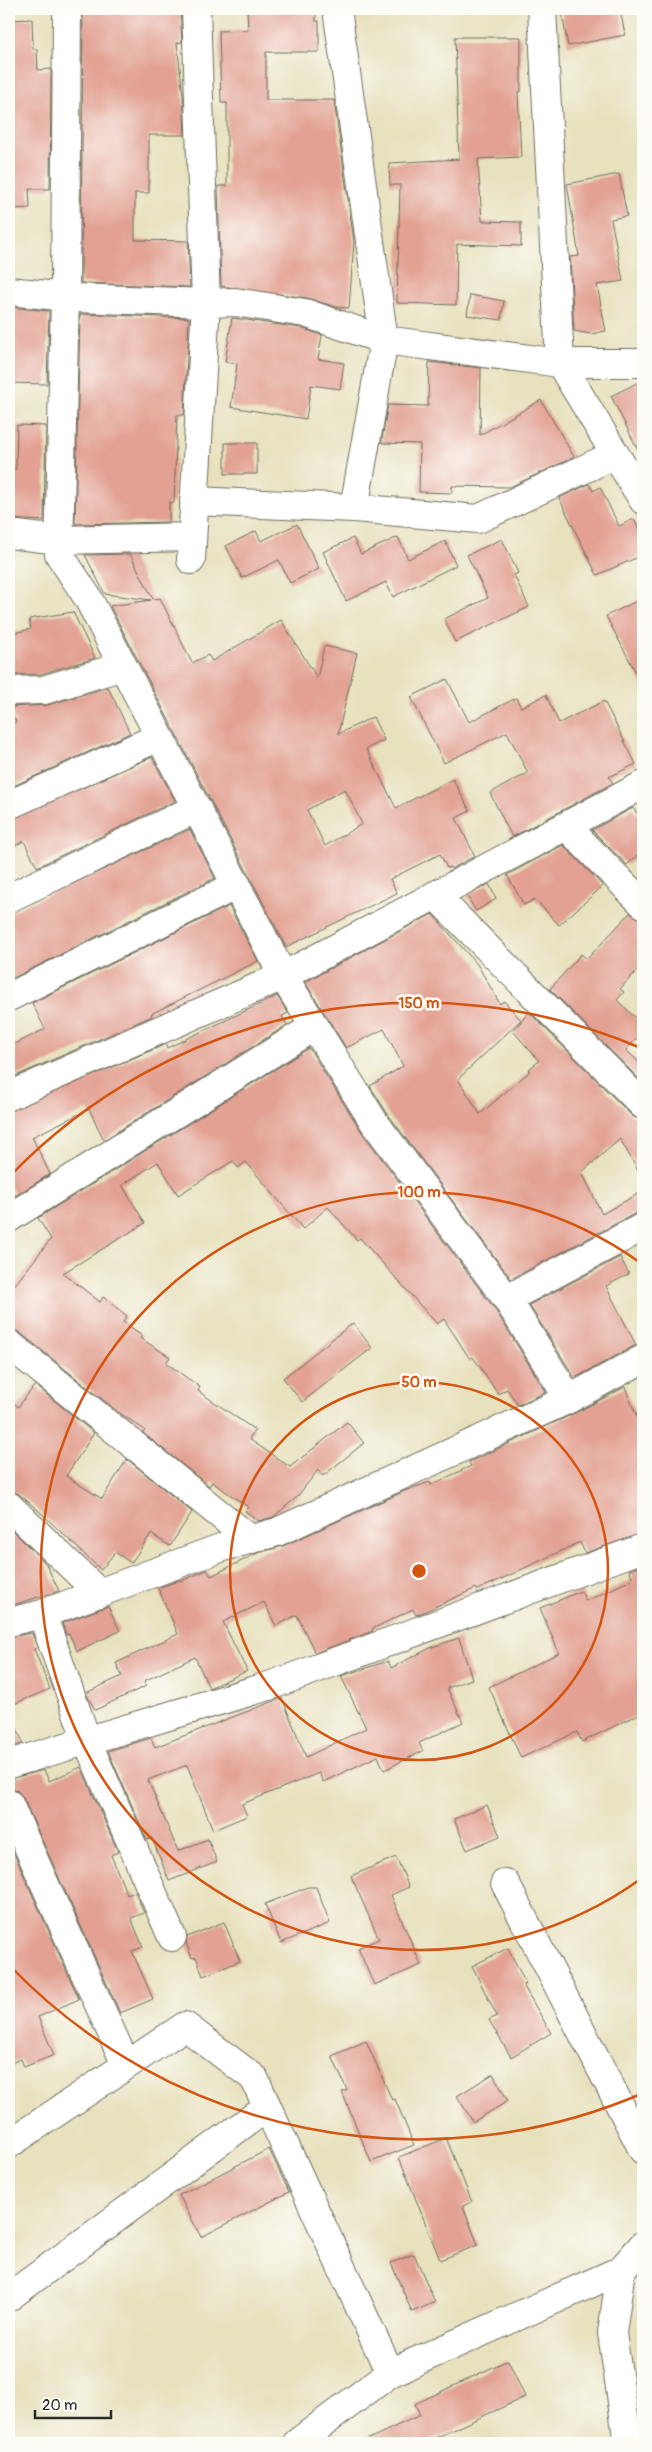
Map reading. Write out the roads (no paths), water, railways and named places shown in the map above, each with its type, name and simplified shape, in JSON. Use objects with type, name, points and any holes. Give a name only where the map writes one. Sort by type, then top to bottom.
[{"type":"street","points":[[67,9],[65,297],[59,554],[88,598],[283,976],[374,1122],[507,1299],[569,1399]]},
{"type":"street","points":[[9,534],[58,540],[192,548],[206,303],[196,9]]},
{"type":"street","points":[[338,9],[384,340],[354,508]]},
{"type":"street","points":[[542,9],[560,364],[643,500]]},
{"type":"street","points":[[9,291],[65,297],[206,303],[235,302],[305,313],[384,340],[560,364],[643,364]]},
{"type":"street","points":[[194,501],[354,508],[478,519],[614,455]]},
{"type":"street","points":[[9,691],[44,690],[123,666]]},
{"type":"street","points":[[9,805],[159,737]]},
{"type":"street","points":[[9,1096],[283,976],[643,785]]},
{"type":"street","points":[[9,898],[196,808]]},
{"type":"street","points":[[566,826],[643,904]]},
{"type":"street","points":[[9,997],[237,886]]},
{"type":"street","points":[[435,895],[643,1105]]},
{"type":"street","points":[[9,1218],[315,1026]]},
{"type":"street","points":[[507,1299],[643,1228]]},
{"type":"street","points":[[9,1344],[250,1539]]},
{"type":"street","points":[[9,1622],[42,1614],[250,1539],[277,1532],[641,1367]]},
{"type":"street","points":[[9,1506],[99,1593]]},
{"type":"street","points":[[9,1764],[272,1685],[643,1548]]},
{"type":"street","points":[[42,1614],[87,1741],[172,1937]]},
{"type":"street","points":[[9,1804],[126,2065]]},
{"type":"street","points":[[505,1883],[643,2150]]},
{"type":"street","points":[[9,2144],[185,2026],[254,2078],[390,2373]]},
{"type":"street","points":[[9,2298],[267,2107]]},
{"type":"street","points":[[297,2443],[390,2373],[621,2270],[643,2245]]},
{"type":"street","points":[[621,2270],[612,2333],[628,2443]]}]
